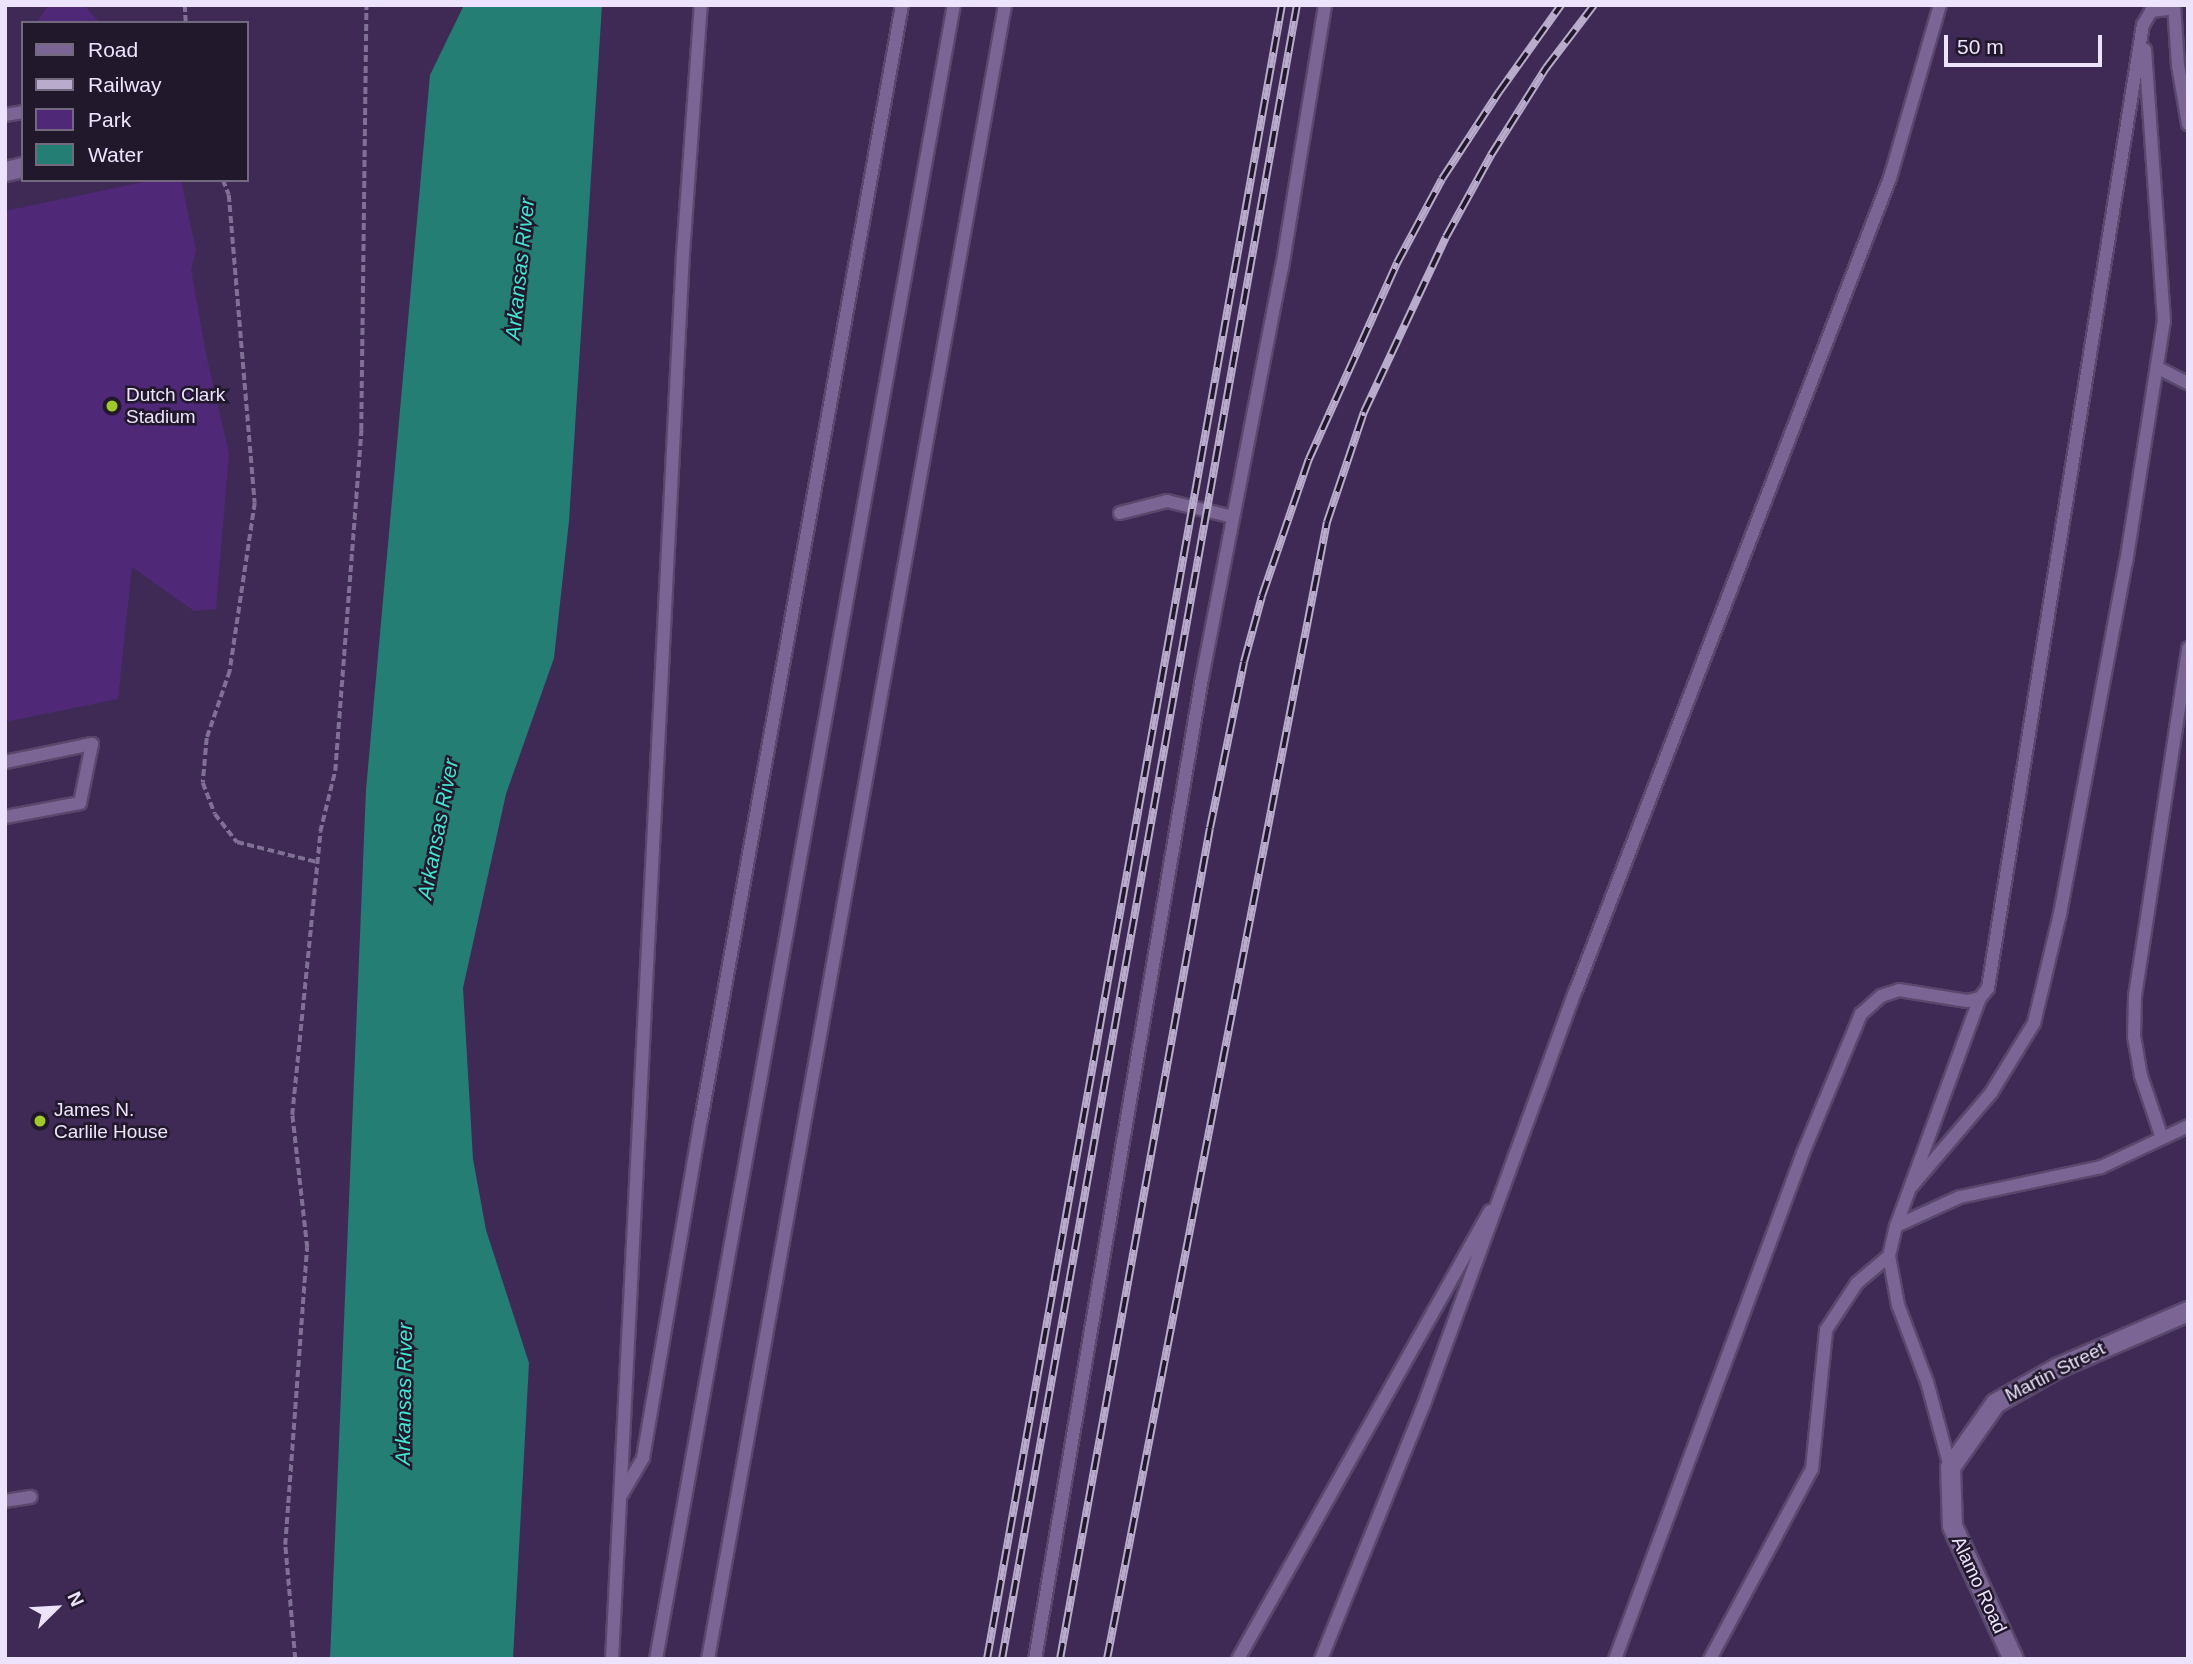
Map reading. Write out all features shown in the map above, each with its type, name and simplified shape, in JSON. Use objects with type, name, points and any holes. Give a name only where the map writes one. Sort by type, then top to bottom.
[{"type":"street","name":"Martin Street","points":[[1950,1467],[1995,1403],[2056,1368],[2188,1311]]},
{"type":"street","name":"Alamo Road","points":[[1950,1467],[1952,1526],[2013,1659]]},
{"type":"lane","points":[[612,1659],[683,254],[701,5]]},
{"type":"lane","points":[[622,1494],[643,1458],[902,5]]},
{"type":"lane","points":[[656,1659],[954,5]]},
{"type":"lane","points":[[708,1659],[1005,5]]},
{"type":"lane","points":[[1035,1659],[1202,678],[1282,268],[1325,5]]},
{"type":"lane","points":[[1321,1659],[1423,1407],[1639,823],[1890,178],[1940,5]]},
{"type":"lane","points":[[1950,1467],[1927,1382],[1898,1305],[1889,1256],[1896,1226],[1980,998],[1989,988],[2143,25],[2151,11],[2174,7],[2178,65],[2188,124]]},
{"type":"lane","points":[[1910,1188],[1991,1093],[2034,1023],[2060,914],[2126,563],[2164,321],[2143,25]]},
{"type":"lane","points":[[2158,368],[2188,383]]},
{"type":"lane","points":[[1120,513],[1167,501],[1234,517]]},
{"type":"lane","points":[[2162,1138],[2141,1076],[2134,1037],[2135,996],[2188,648]]},
{"type":"lane","points":[[5,762],[92,744],[80,803],[5,817]]},
{"type":"lane","points":[[1615,1659],[1803,1153],[1861,1014],[1881,996],[1899,990],[1949,999],[1980,998]]},
{"type":"lane","points":[[1896,1226],[1960,1197],[2101,1167],[2188,1126]]},
{"type":"lane","points":[[1238,1659],[1507,1183]]},
{"type":"lane","points":[[1710,1659],[1812,1469],[1826,1330],[1857,1283],[1889,1256]]},
{"type":"lane","points":[[5,1501],[31,1497]]},
{"type":"path","points":[[295,1659],[285,1545],[307,1248],[292,1115],[320,832],[335,771],[361,430],[366,5]]},
{"type":"path","points":[[224,182],[229,195],[255,503],[230,671],[207,738],[203,783],[215,814],[237,842],[317,862]]},
{"type":"green space","points":[[48,5],[84,5],[98,21],[38,21]]},
{"type":"green space","name":"Dutch Clark Stadium","points":[[143,182],[181,182],[196,250],[191,269],[207,359],[229,453],[216,609],[194,611],[132,567],[118,699],[5,722],[5,211]]},
{"type":"water","name":"Arkansas River","points":[[464,5],[602,5],[569,521],[554,658],[506,794],[463,988],[473,1159],[486,1230],[529,1363],[513,1659],[330,1659],[366,790],[430,75]]},
{"type":"railway","points":[[987,1659],[1282,5]]},
{"type":"railway","points":[[1002,1659],[1297,5]]},
{"type":"railway","points":[[1060,1659],[1210,828],[1244,662],[1262,596],[1309,459],[1397,263],[1442,179],[1561,5]]},
{"type":"railway","points":[[1107,1659],[1327,522],[1364,412],[1446,237],[1491,155],[1546,68],[1594,5]]},
{"type":"place","name":"Dutch Clark Stadium","points":[[112,406]]},
{"type":"place","name":"James N. Carlile House","points":[[40,1121]]}]
